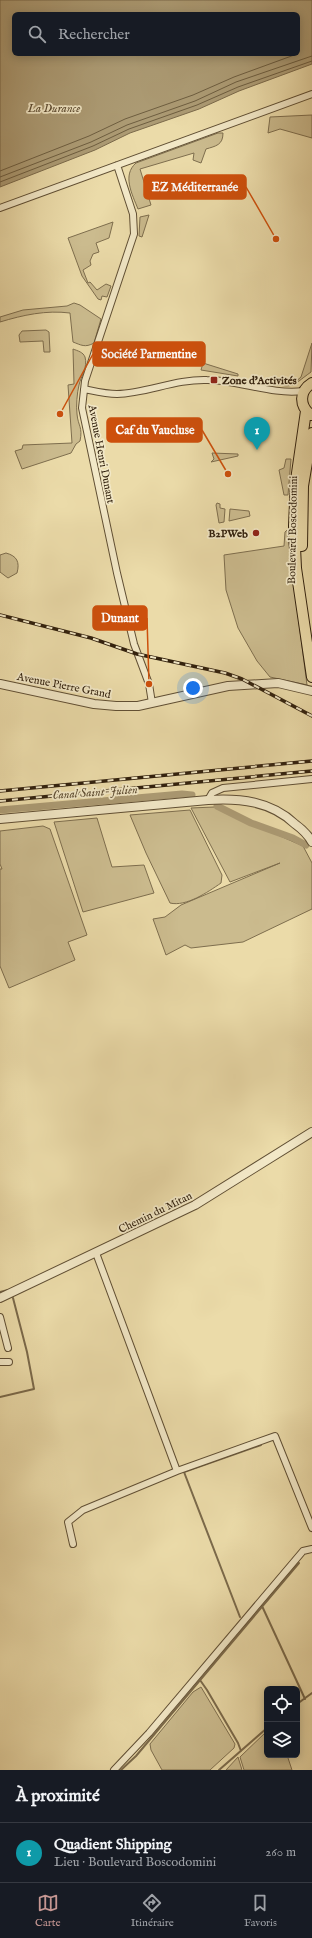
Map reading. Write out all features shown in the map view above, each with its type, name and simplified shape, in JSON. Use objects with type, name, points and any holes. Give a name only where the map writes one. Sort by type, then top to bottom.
[{"type":"main road","points":[[303,391],[312,383]]},
{"type":"main road","name":"Boulevard Boscodomini","points":[[303,391],[307,409],[296,480],[294,526],[296,568],[312,677]]},
{"type":"main road","name":"Boulevard Boscodomini","points":[[302,604],[302,505],[305,471],[312,433]]},
{"type":"street","points":[[0,208],[312,94]]},
{"type":"street","name":"Avenue Henri Dunant","points":[[116,165],[133,214],[134,234],[94,353],[84,389],[82,408],[117,573],[134,644],[149,684],[152,703]]},
{"type":"street","points":[[84,389],[117,394],[173,383],[206,380],[236,382],[289,393],[303,391]]},
{"type":"street","points":[[289,393],[307,409]]},
{"type":"street","name":"Avenue Pierre Grand","points":[[0,684],[94,704],[122,706],[138,706],[228,686],[278,684],[312,691]]},
{"type":"street","points":[[208,800],[212,793],[223,788],[312,780]]},
{"type":"street","points":[[0,819],[208,800],[242,799],[268,806],[281,812],[312,842]]},
{"type":"street","name":"Chemin du Mitan","points":[[0,1298],[195,1205],[312,1132]]},
{"type":"street","points":[[96,1253],[177,1471]]},
{"type":"street","points":[[0,1316],[8,1348]]},
{"type":"street","points":[[0,1362],[9,1362]]},
{"type":"street","points":[[73,1544],[68,1522],[72,1517],[83,1510],[177,1471],[275,1436],[312,1528]]},
{"type":"street","points":[[114,1770],[149,1733],[303,1551],[312,1549]]},
{"type":"shaded area","points":[[312,115],[312,138],[280,129],[268,133],[270,117]]},
{"type":"shaded area","points":[[218,133],[223,133],[222,140],[216,146],[206,149],[201,163],[193,160],[194,153],[140,169],[151,205],[138,209],[131,191],[129,179],[132,168],[136,163]]},
{"type":"shaded area","points":[[149,215],[142,237],[139,236],[140,217]]},
{"type":"shaded area","points":[[113,222],[109,238],[96,243],[99,252],[93,254],[90,261],[91,265],[83,270],[88,283],[90,282],[97,290],[106,284],[111,286],[107,297],[102,296],[101,300],[98,299],[82,276],[68,238]]},
{"type":"shaded area","points":[[74,303],[80,305],[101,319],[94,343],[91,345],[83,346],[73,342],[70,313],[52,312],[35,314],[0,322],[0,317],[23,310],[67,306]]},
{"type":"shaded area","points":[[46,330],[49,332],[50,352],[44,352],[43,341],[20,342],[19,335],[22,331]]},
{"type":"shaded area","points":[[312,343],[311,372],[295,384],[287,386],[267,383],[293,384],[301,377]]},
{"type":"shaded area","points":[[73,349],[83,354],[86,361],[79,385],[77,400],[77,414],[81,429],[80,441],[76,444],[71,453],[22,469],[15,451],[22,449],[23,445],[72,443],[68,385],[74,384]]},
{"type":"shaded area","points":[[203,363],[238,374],[238,376],[201,370]]},
{"type":"shaded area","points":[[212,453],[238,454],[238,456],[211,462],[214,459]]},
{"type":"shaded area","points":[[286,459],[291,459],[288,495],[284,495],[279,470],[284,468]]},
{"type":"shaded area","points":[[217,503],[220,504],[220,508],[225,509],[224,522],[219,523]]},
{"type":"shaded area","points":[[230,509],[249,511],[250,516],[229,521]]},
{"type":"shaded area","points":[[287,530],[307,685],[270,677],[257,661],[238,628],[226,590],[224,555],[284,546],[285,532]]},
{"type":"shaded area","points":[[6,553],[13,556],[18,563],[17,573],[8,578],[0,572],[0,555]]},
{"type":"shaded area","points":[[214,807],[303,846],[312,863],[312,909],[243,942],[191,948],[185,945],[166,955],[153,919],[165,917],[181,905],[280,863],[230,882],[191,808]]},
{"type":"shaded area","points":[[190,810],[222,875],[221,883],[190,901],[176,904],[170,903],[130,815]]},
{"type":"shaded area","points":[[97,818],[112,867],[144,865],[154,893],[83,912],[54,822]]},
{"type":"shaded area","points":[[43,826],[50,829],[87,935],[68,942],[75,960],[9,988],[0,966],[0,869],[2,869],[0,864],[0,831]]},
{"type":"shaded area","points":[[201,1687],[235,1744],[234,1748],[210,1770],[162,1770],[151,1750],[150,1744],[193,1692]]},
{"type":"shaded area","points":[[264,1734],[264,1758],[288,1758],[292,1770],[244,1770],[240,1757]]},
{"type":"shaded area","points":[[238,1757],[242,1770],[226,1770]]},
{"type":"water","name":"La Durance","points":[[0,0],[312,0],[312,64],[239,91],[199,109],[130,133],[95,150],[0,187]]},
{"type":"waterway","name":"Canal Saint-Julien","points":[[0,810],[182,794],[192,795]]},
{"type":"waterway","name":"Canal Saint-Julien","points":[[217,806],[251,823],[293,838],[306,845]]},
{"type":"waterway","points":[[0,1292],[8,1290]]},
{"type":"waterway","points":[[0,1397],[34,1389],[27,1352],[13,1298]]},
{"type":"waterway","points":[[240,1617],[184,1472],[261,1445]]},
{"type":"waterway","points":[[121,1770],[136,1756],[299,1563]]},
{"type":"waterway","points":[[262,1606],[305,1699]]},
{"type":"waterway","points":[[200,1680],[238,1743],[241,1751]]},
{"type":"waterway","points":[[300,1702],[312,1693]]},
{"type":"waterway","points":[[219,1770],[264,1731]]},
{"type":"railway","points":[[0,615],[91,638],[137,654],[225,673],[242,679],[312,716]]},
{"type":"railway","points":[[0,791],[312,761]]},
{"type":"railway","points":[[0,801],[312,771]]},
{"type":"place","name":"EZ Méditerranée","points":[[276,239]]},
{"type":"place","name":"Zone d'Activités","points":[[214,380]]},
{"type":"place","name":"Société Parmentine","points":[[60,414]]},
{"type":"place","name":"Quadient Shipping","points":[[257,450]]},
{"type":"place","name":"Caf du Vaucluse","points":[[228,474]]},
{"type":"place","name":"B2PWeb","points":[[256,533]]},
{"type":"place","name":"Dunant","points":[[149,684]]}]
